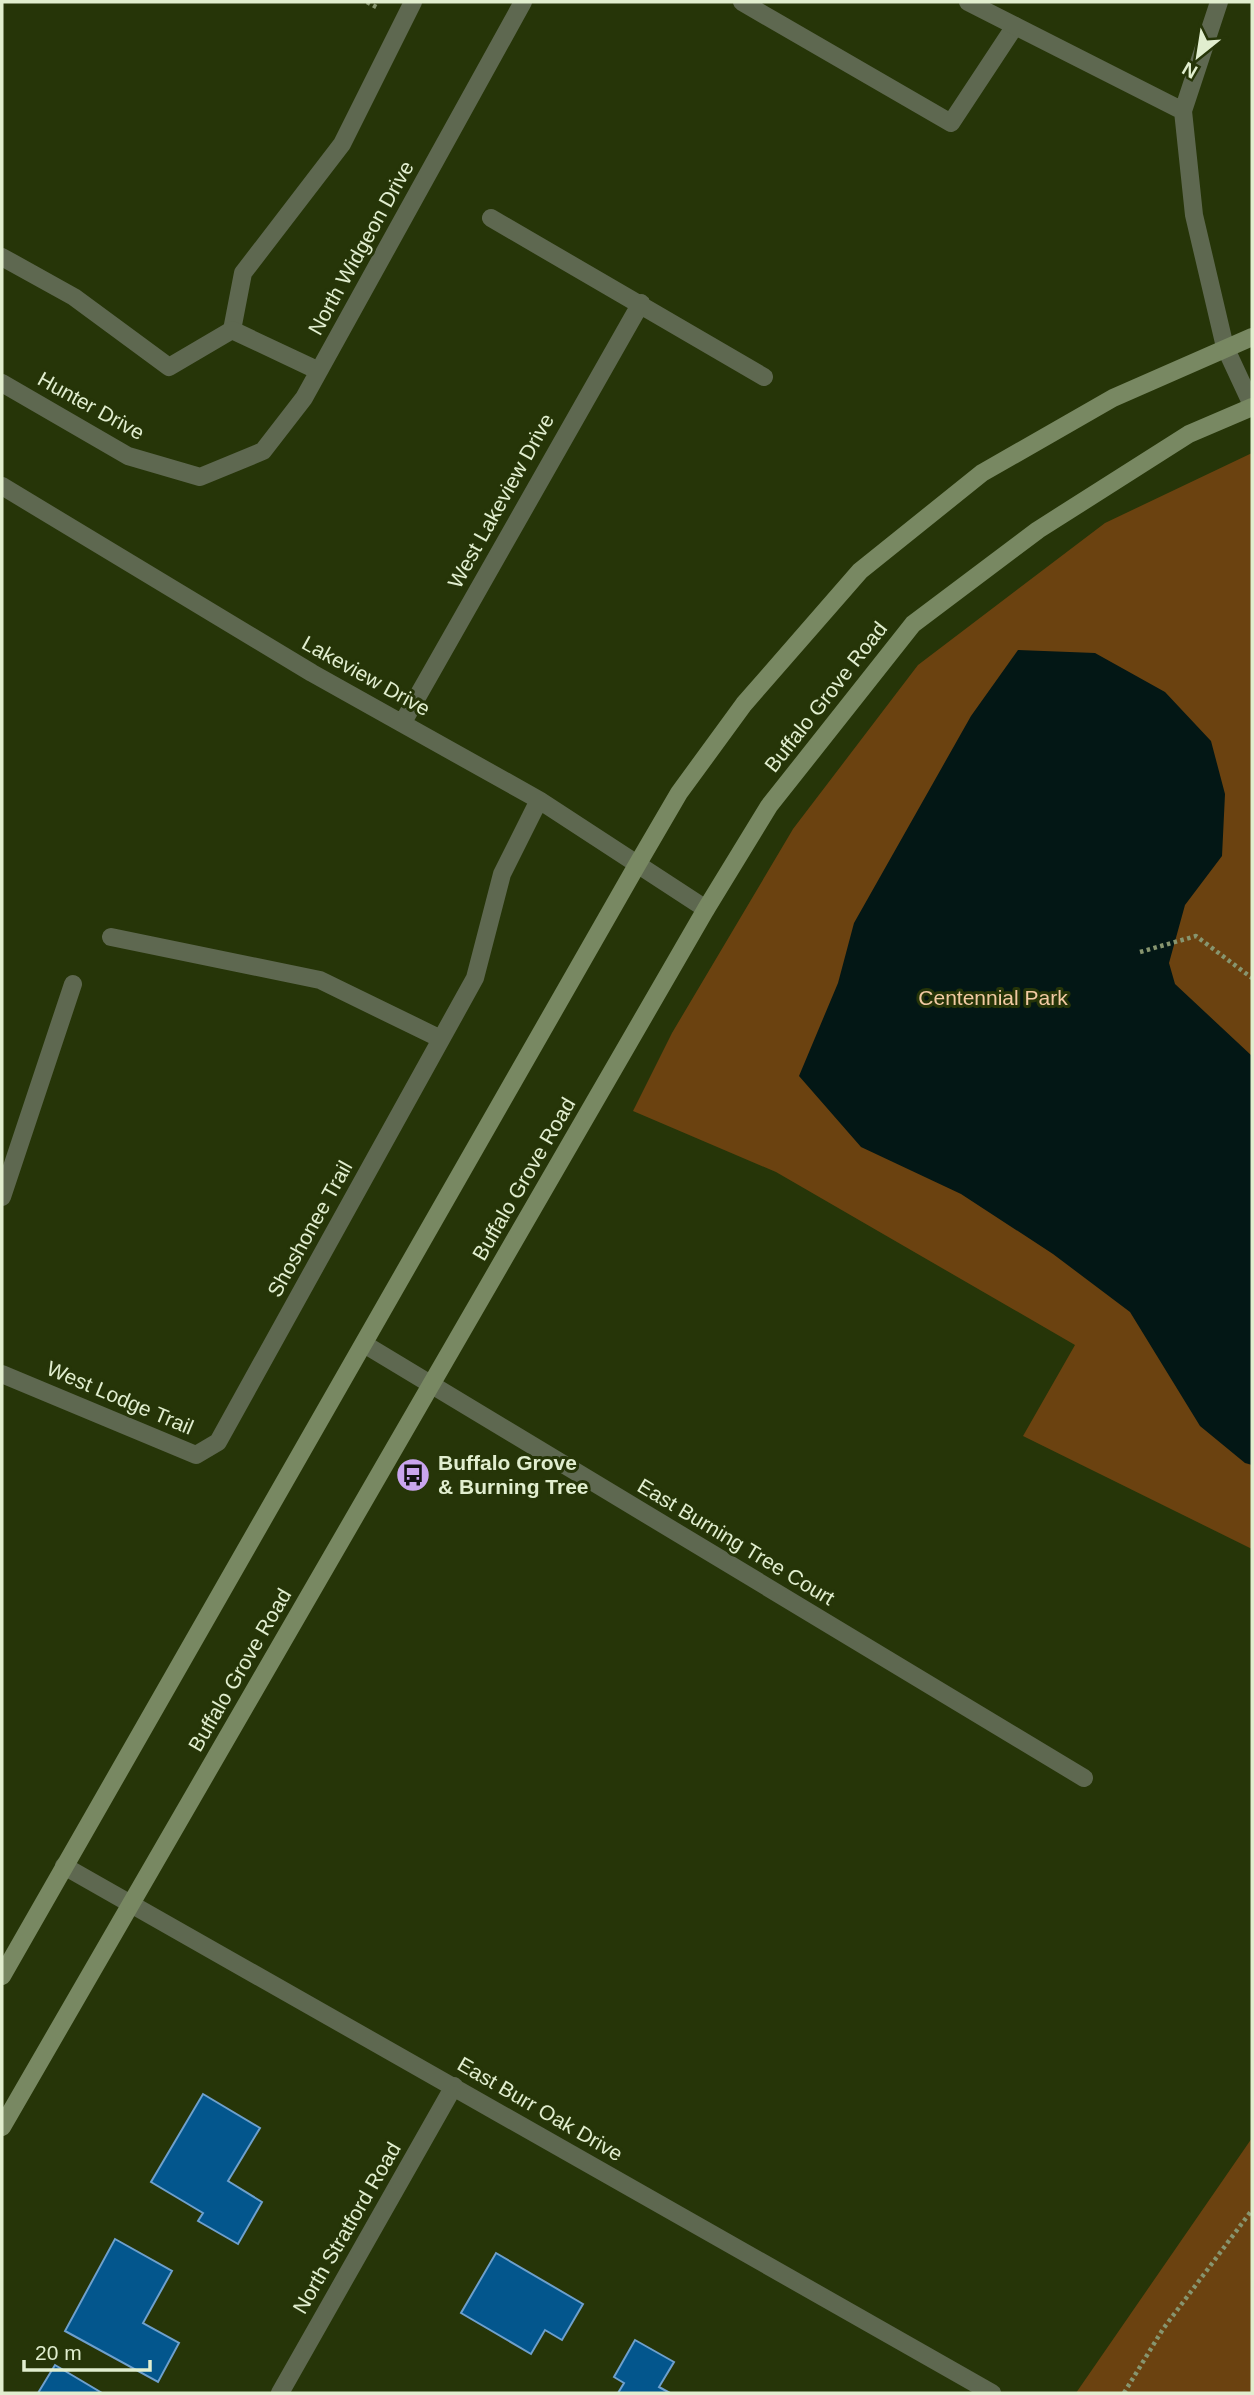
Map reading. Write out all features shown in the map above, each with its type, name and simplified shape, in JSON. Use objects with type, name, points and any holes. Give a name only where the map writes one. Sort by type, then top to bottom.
[{"type":"main road","points":[[2,1976],[679,793],[744,704],[860,571],[982,473],[1114,398],[1252,337]]},
{"type":"main road","name":"Buffalo Grove Road","points":[[2,2127],[706,909],[769,806],[913,624],[1038,530],[1189,434],[1252,406]]},
{"type":"street","points":[[2,257],[74,298],[169,367],[232,330],[243,273],[342,144],[413,2]]},
{"type":"street","name":"North Widgeon Drive","points":[[200,477],[262,452],[304,398],[523,2]]},
{"type":"street","points":[[742,2],[951,123],[1015,26]]},
{"type":"street","points":[[968,2],[1183,111]]},
{"type":"street","points":[[1219,2],[1183,111],[1194,215],[1225,347],[1252,406]]},
{"type":"street","points":[[491,218],[764,377]]},
{"type":"street","name":"West Lakeview Drive","points":[[403,722],[641,303]]},
{"type":"street","points":[[232,330],[319,371]]},
{"type":"street","name":"Hunter Drive","points":[[2,383],[128,456],[200,477]]},
{"type":"street","name":"Lakeview Drive","points":[[2,486],[312,673],[539,800],[706,909]]},
{"type":"street","name":"Shoshonee Trail","points":[[218,1442],[475,978],[502,874],[539,800]]},
{"type":"street","points":[[111,937],[320,979],[441,1039]]},
{"type":"street","points":[[2,1197],[73,984]]},
{"type":"street","name":"East Burning Tree Court","points":[[364,1344],[1084,1778]]},
{"type":"street","name":"West Lodge Trail","points":[[2,1374],[196,1455],[218,1442]]},
{"type":"street","name":"East Burr Oak Drive","points":[[64,1866],[992,2393]]},
{"type":"street","name":"North Stratford Road","points":[[280,2393],[454,2086]]},
{"type":"path","points":[[1140,952],[1196,936],[1252,978]]},
{"type":"path","points":[[1124,2393],[1163,2329],[1252,2210]]},
{"type":"green space","name":"Centennial Park","points":[[1252,453],[1252,1549],[1023,1436],[1075,1345],[776,1172],[633,1111],[672,1033],[793,829],[918,665],[1105,523]]},
{"type":"green space","points":[[1252,2138],[1252,2393],[1076,2393]]},
{"type":"shaded area","points":[[1018,650],[1095,653],[1165,692],[1211,741],[1225,794],[1222,856],[1185,905],[1169,963],[1175,984],[1252,1056],[1252,1465],[1245,1463],[1200,1426],[1130,1312],[1053,1254],[961,1194],[861,1147],[799,1076],[838,983],[854,923],[971,716]]},
{"type":"building","points":[[203,2094],[260,2128],[228,2181],[262,2202],[238,2244],[198,2221],[203,2213],[151,2182]]},
{"type":"building","points":[[115,2239],[172,2271],[143,2323],[179,2343],[158,2382],[65,2331]]},
{"type":"building","points":[[496,2253],[583,2304],[562,2340],[545,2330],[531,2354],[461,2313]]},
{"type":"building","points":[[635,2340],[674,2362],[659,2387],[670,2393],[618,2393],[624,2383],[614,2377]]},
{"type":"building","points":[[55,2365],[102,2393],[38,2393]]},
{"type":"place","name":"Buffalo Grove & Burning Tree","points":[[413,1475]]}]
